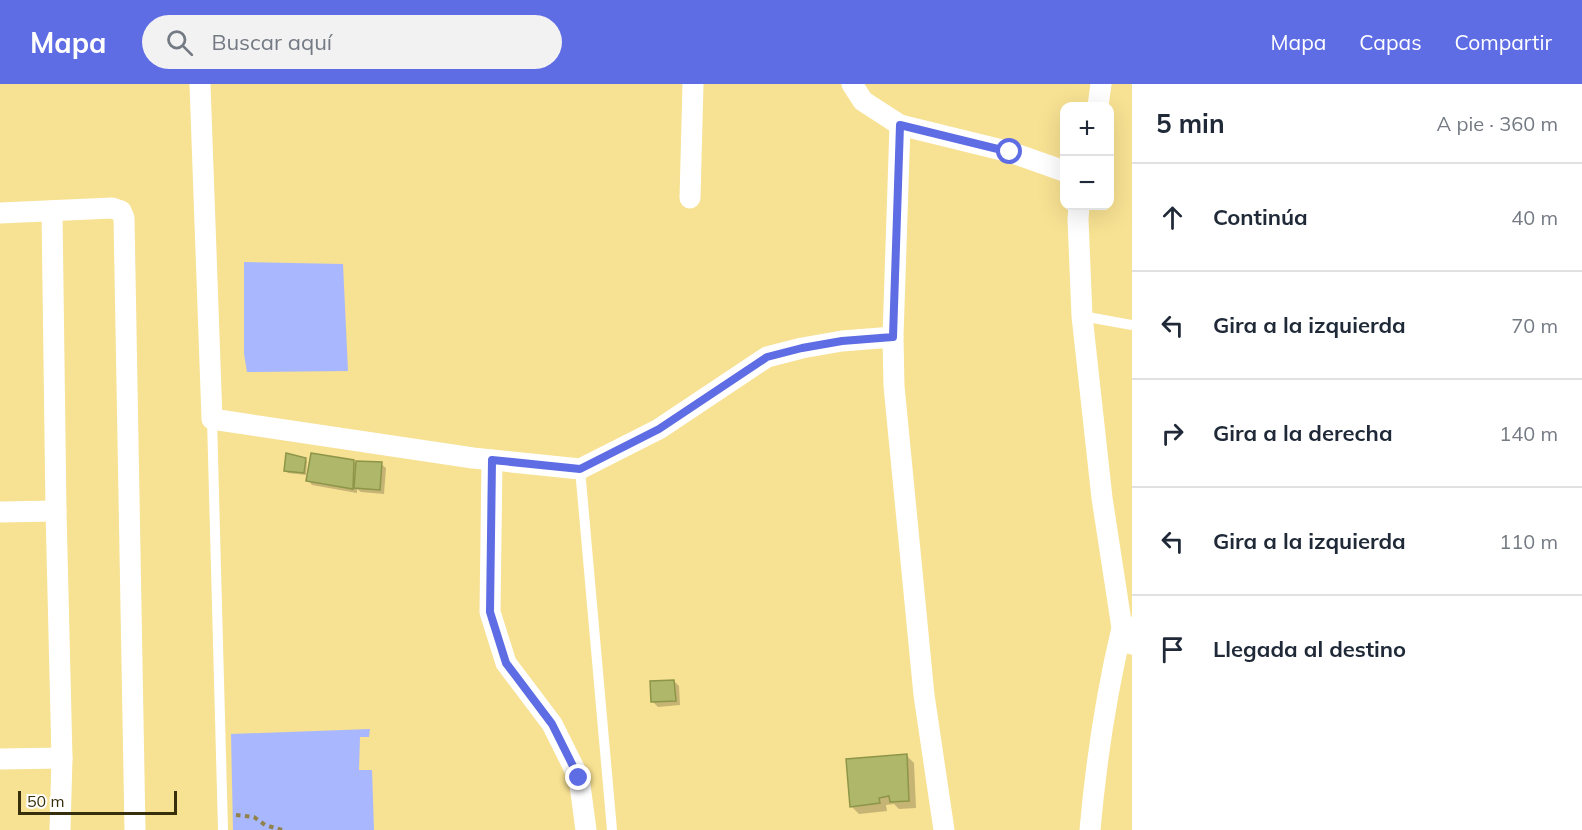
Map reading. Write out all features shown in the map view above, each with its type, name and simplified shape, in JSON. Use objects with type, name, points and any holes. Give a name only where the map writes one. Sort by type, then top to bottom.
[{"type":"street","points":[[200,84],[212,419],[492,460],[580,469],[659,429],[767,357],[822,344],[893,337]]},
{"type":"street","points":[[690,198],[693,84]]},
{"type":"street","points":[[852,84],[863,101],[900,125],[1010,152],[1060,169]]},
{"type":"street","points":[[1099,102],[1101,84]]},
{"type":"street","points":[[900,125],[893,337],[894,386],[924,695],[944,830]]},
{"type":"street","points":[[0,213],[112,208],[121,211],[124,218],[135,830]]},
{"type":"street","points":[[1079,210],[1082,316],[1102,498],[1129,633],[1110,680],[1095,770],[1090,830]]},
{"type":"street","points":[[52,211],[62,758],[60,830]]},
{"type":"street","points":[[492,460],[490,612],[506,663],[552,724],[579,778],[586,830]]},
{"type":"street","points":[[0,512],[56,511]]},
{"type":"street","points":[[0,759],[62,758]]},
{"type":"lane","points":[[1082,316],[1132,324]]},
{"type":"lane","points":[[212,419],[224,830]]},
{"type":"lane","points":[[580,469],[612,830]]},
{"type":"path","points":[[223,815],[249,815],[265,825],[282,830]]},
{"type":"shaded area","points":[[244,262],[343,264],[348,371],[247,372],[244,354]]},
{"type":"shaded area","points":[[370,729],[369,737],[360,737],[359,770],[372,770],[374,830],[233,830],[231,734]]},
{"type":"building","points":[[286,453],[306,458],[304,473],[284,471]]},
{"type":"building","points":[[311,453],[354,460],[353,489],[306,481]]},
{"type":"building","points":[[356,461],[382,462],[380,490],[354,488]]},
{"type":"building","points":[[674,680],[676,701],[651,702],[650,681]]},
{"type":"building","points":[[907,754],[909,801],[890,802],[889,796],[879,798],[880,803],[850,807],[846,759]]},
{"type":"route","points":[[579,778],[552,724],[506,663],[490,612],[492,460],[580,469],[659,429],[767,357],[842,341],[893,337],[900,125],[1010,152]]}]
